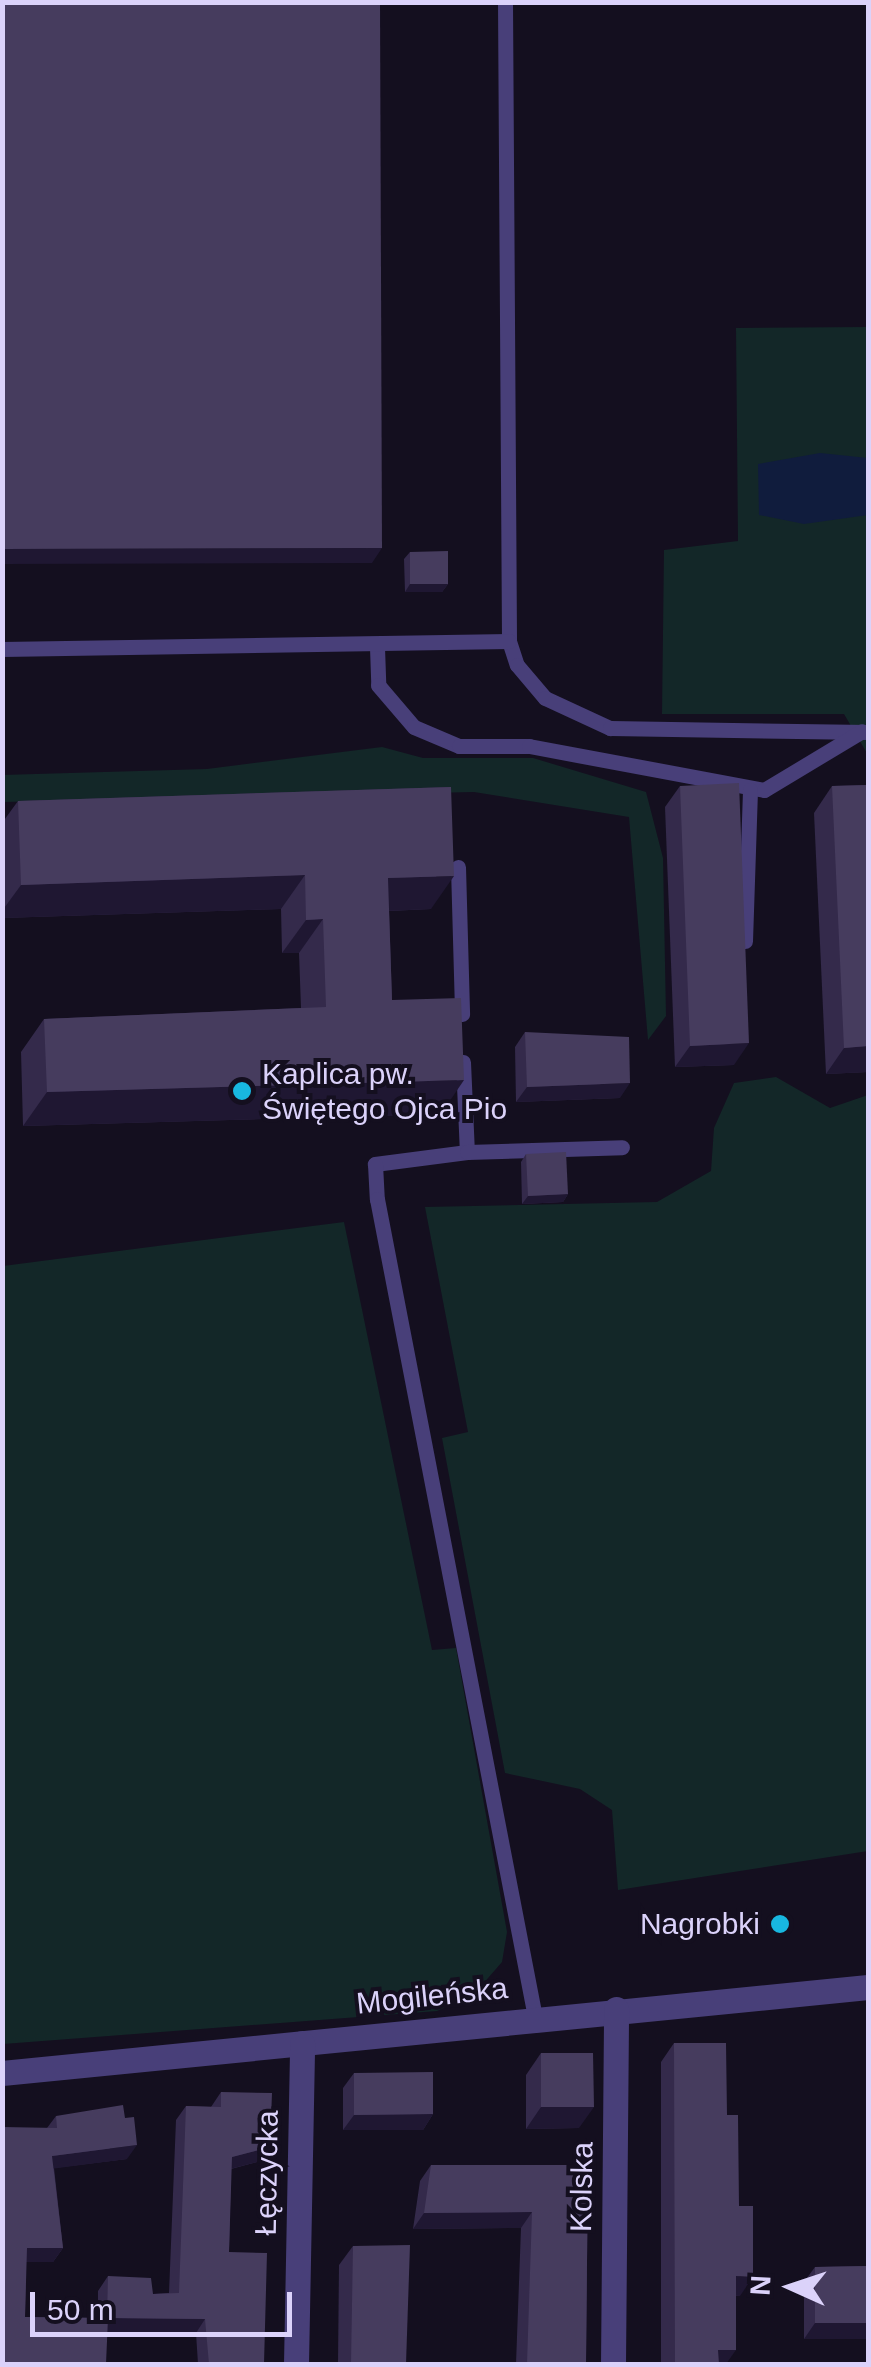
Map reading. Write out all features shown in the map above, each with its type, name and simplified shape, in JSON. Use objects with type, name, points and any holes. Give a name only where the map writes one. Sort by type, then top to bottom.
[{"type":"street","name":"Mogileńska","points":[[2,2073],[868,1986]]},
{"type":"street","name":"Kolska","points":[[613,2364],[616,2010]]},
{"type":"street","name":"Łęczycka","points":[[296,2364],[302,2043]]},
{"type":"lane","points":[[505,2],[509,641],[545,698],[610,728],[866,731]]},
{"type":"lane","points":[[2,649],[377,647],[509,641]]},
{"type":"lane","points":[[377,647],[378,685],[434,741],[529,746],[750,790],[866,731]]},
{"type":"lane","points":[[745,940],[750,790]]},
{"type":"lane","points":[[458,867],[466,1152]]},
{"type":"lane","points":[[534,2017],[377,1199],[375,1164],[466,1152],[622,1147]]},
{"type":"green space","points":[[868,327],[868,755],[844,714],[662,714],[664,550],[738,541],[736,328]]},
{"type":"green space","points":[[382,747],[423,758],[533,758],[646,792],[663,858],[666,1016],[648,1040],[629,817],[474,792],[3,802],[2,775],[207,769]]},
{"type":"green space","points":[[776,1077],[830,1108],[868,1095],[868,1851],[618,1890],[612,1810],[580,1789],[505,1773],[442,1438],[468,1432],[425,1207],[657,1202],[711,1171],[714,1128],[734,1083]]},
{"type":"green space","points":[[344,1222],[432,1650],[456,1648],[507,1932],[502,1962],[475,1993],[437,2011],[3,2044],[3,1266]]},
{"type":"water","points":[[820,453],[868,458],[868,515],[804,524],[759,515],[758,464]]},
{"type":"building","points":[[2,2],[380,2],[382,548],[2,549]]},
{"type":"building","points":[[448,551],[448,584],[410,584],[410,552]]},
{"type":"building","points":[[739,783],[749,1043],[690,1046],[680,786]]},
{"type":"building","points":[[868,785],[868,1046],[844,1048],[832,786]]},
{"type":"building","points":[[451,787],[454,876],[388,878],[392,1000],[461,998],[464,1080],[47,1092],[44,1019],[326,1007],[323,919],[306,920],[305,875],[21,885],[18,801]]},
{"type":"building","points":[[525,1032],[629,1037],[630,1083],[527,1087]]},
{"type":"building","points":[[566,1152],[568,1194],[528,1196],[526,1154]]},
{"type":"building","points":[[674,2043],[726,2043],[727,2115],[738,2115],[739,2206],[753,2206],[753,2277],[736,2276],[736,2350],[718,2350],[719,2364],[675,2364]]},
{"type":"building","points":[[541,2053],[593,2053],[594,2107],[541,2107]]},
{"type":"building","points":[[433,2072],[433,2114],[354,2115],[354,2073]]},
{"type":"building","points":[[221,2092],[272,2093],[270,2147],[232,2157],[229,2252],[267,2253],[264,2364],[209,2364],[205,2319],[108,2318],[106,2364],[2,2364],[2,2127],[57,2128],[56,2116],[123,2105],[125,2118],[134,2117],[137,2145],[52,2156],[63,2248],[27,2248],[25,2317],[107,2318],[108,2276],[151,2278],[153,2294],[179,2293],[186,2106],[221,2107]]},
{"type":"building","points":[[431,2165],[588,2165],[586,2364],[527,2364],[532,2212],[424,2213]]},
{"type":"building","points":[[410,2245],[406,2364],[351,2364],[353,2246]]},
{"type":"building","points":[[868,2266],[868,2323],[815,2323],[815,2267]]},
{"type":"place","name":"Kaplica pw. Świętego Ojca Pio","points":[[242,1091]]},
{"type":"place","name":"Nagrobki","points":[[780,1924]]}]
